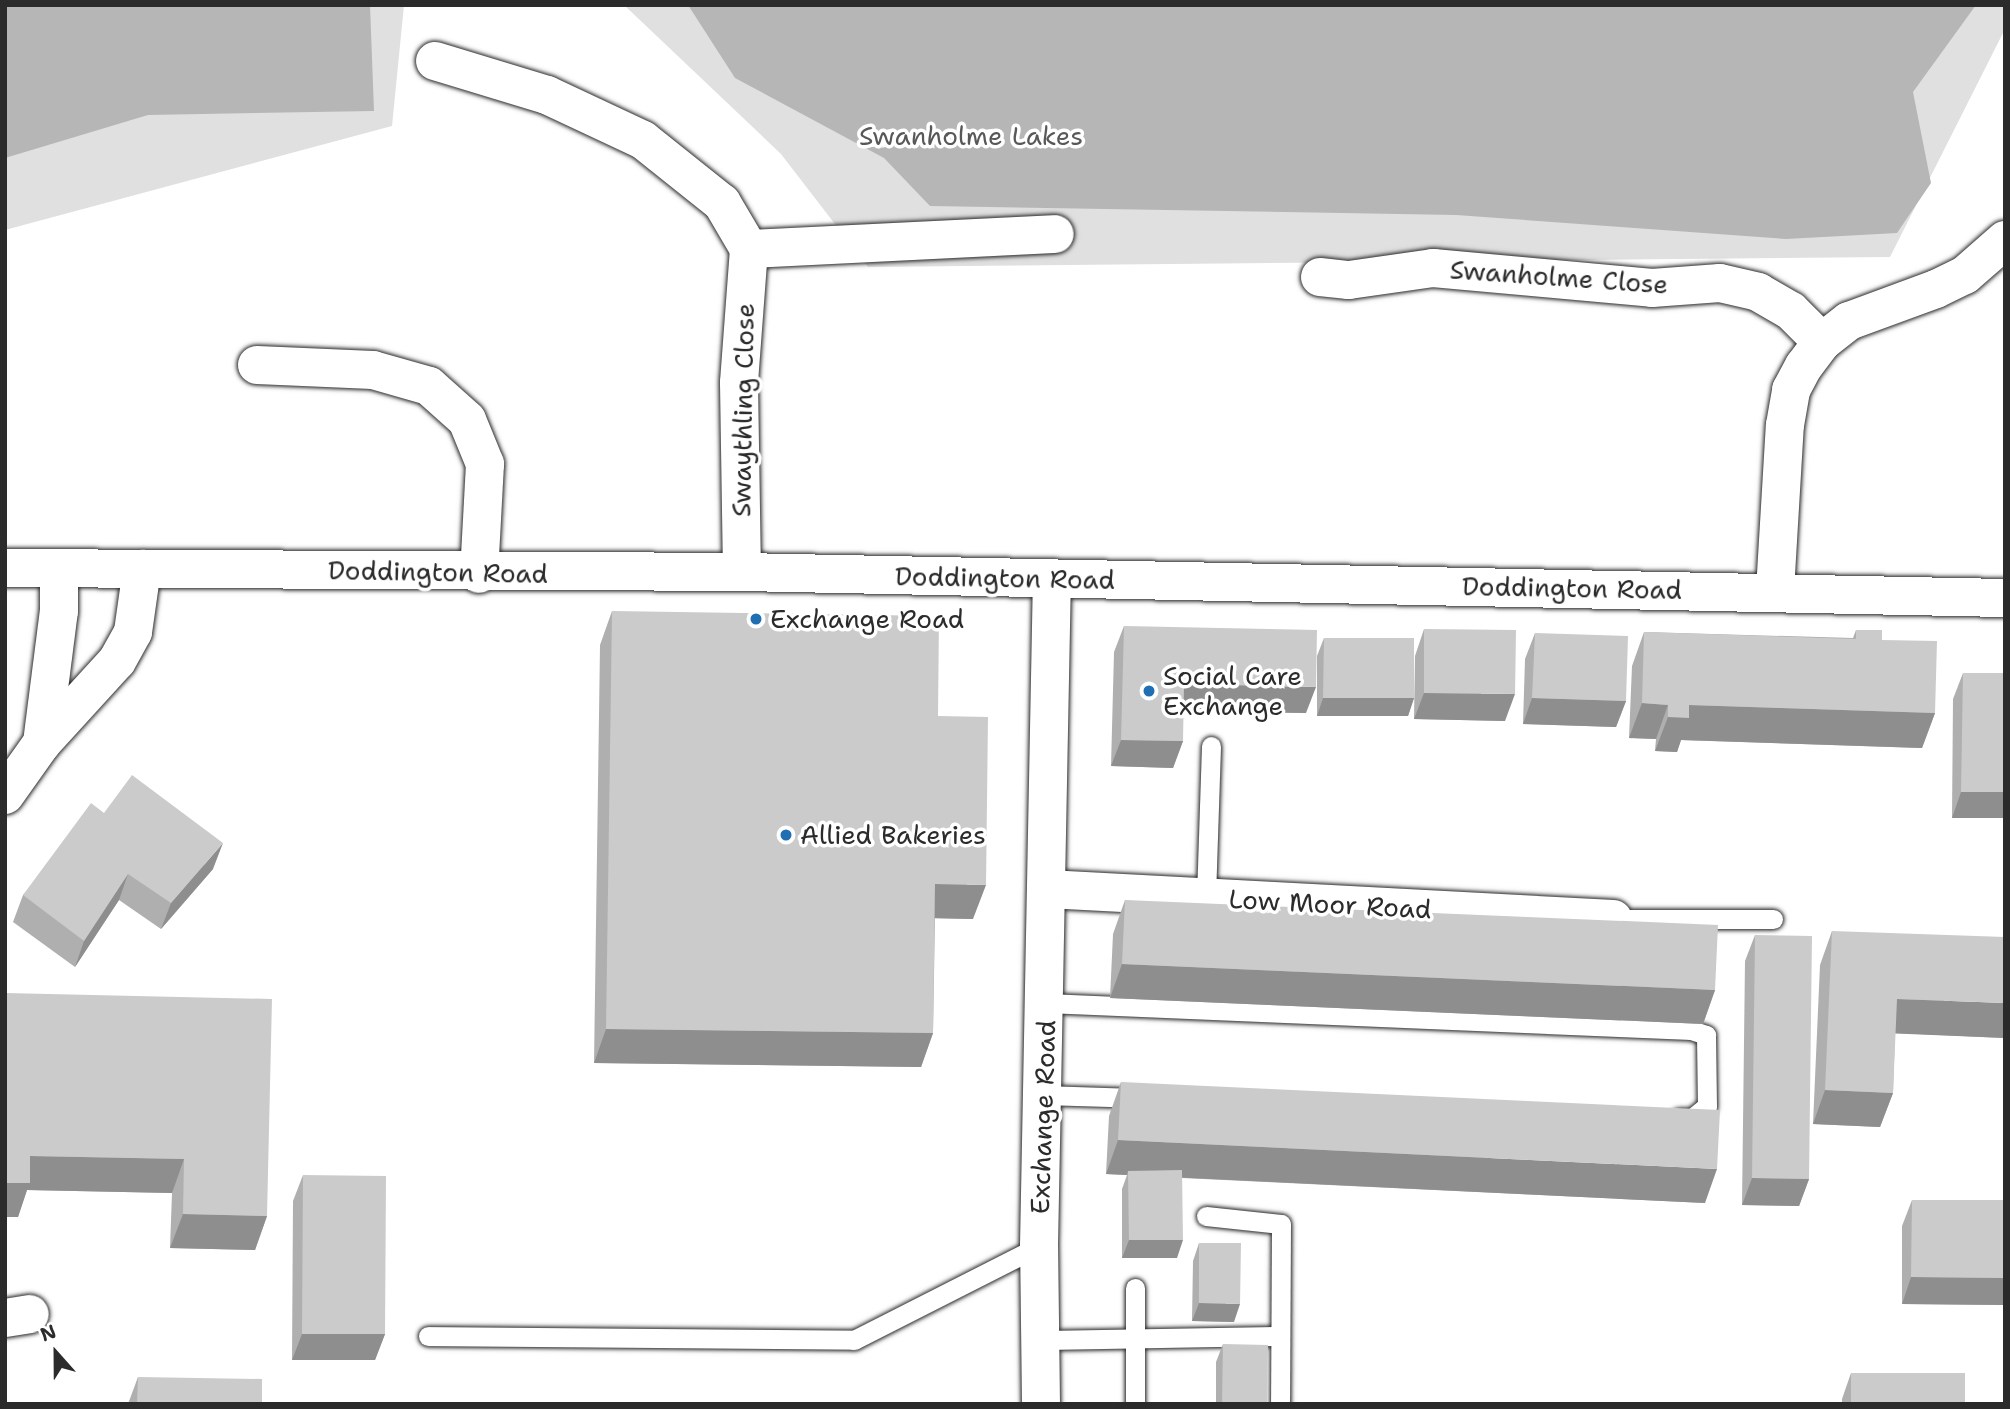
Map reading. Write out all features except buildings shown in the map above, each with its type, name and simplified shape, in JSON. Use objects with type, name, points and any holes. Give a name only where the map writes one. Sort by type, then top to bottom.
[{"type":"street","points":[[435,61],[547,95],[643,140],[722,203],[749,249],[1055,234]]},
{"type":"street","points":[[1776,592],[1791,390],[1822,342],[1849,321],[1965,275],[2005,240]]},
{"type":"street","name":"Swaythling Close","points":[[742,572],[739,383],[749,249]]},
{"type":"street","name":"Swanholme Close","points":[[1320,277],[1349,280],[1433,268],[1652,288],[1720,283],[1758,292],[1791,312],[1822,342]]},
{"type":"street","points":[[257,365],[373,370],[429,386],[467,420],[485,464],[479,574]]},
{"type":"street","name":"Doddington Road","points":[[5,568],[479,574],[742,572],[2005,598]]},
{"type":"street","points":[[5,794],[42,743],[117,661],[133,632],[142,569]]},
{"type":"street","points":[[42,743],[59,611],[59,570]]},
{"type":"street","name":"Exchange Road","points":[[1041,1404],[1039,1246],[1046,1003],[1052,578]]},
{"type":"street","name":"Low Moor Road","points":[[1047,889],[1613,919]]},
{"type":"lane","points":[[1206,897],[1210,746]]},
{"type":"lane","points":[[1613,919],[1773,919]]},
{"type":"lane","points":[[1046,1003],[1341,1018],[1598,1025],[1706,1035],[1707,1106],[1692,1118],[1652,1117]]},
{"type":"lane","points":[[1044,1095],[1162,1099]]},
{"type":"lane","points":[[1206,1216],[1281,1224],[1280,1404]]},
{"type":"lane","points":[[428,1336],[854,1339],[1039,1246]]},
{"type":"lane","points":[[1135,1288],[1135,1404]]},
{"type":"lane","points":[[1040,1340],[1280,1336]]},
{"type":"green space","points":[[5,5],[404,5],[392,126],[5,230]]},
{"type":"green space","name":"Swanholme Lakes","points":[[624,5],[2005,5],[2005,29],[1890,257],[868,267],[781,154]]},
{"type":"shaded area","points":[[5,5],[370,5],[374,111],[148,115],[5,158]]},
{"type":"shaded area","name":"Swanholme Lakes","points":[[688,5],[1976,5],[1913,92],[1931,183],[1897,233],[1786,239],[1456,215],[930,206],[884,158],[735,78]]},
{"type":"place","name":"Exchange Road","points":[[756,619]]},
{"type":"place","name":"Social Care Exchange","points":[[1149,691]]},
{"type":"place","name":"Allied Bakeries","points":[[786,835]]}]
